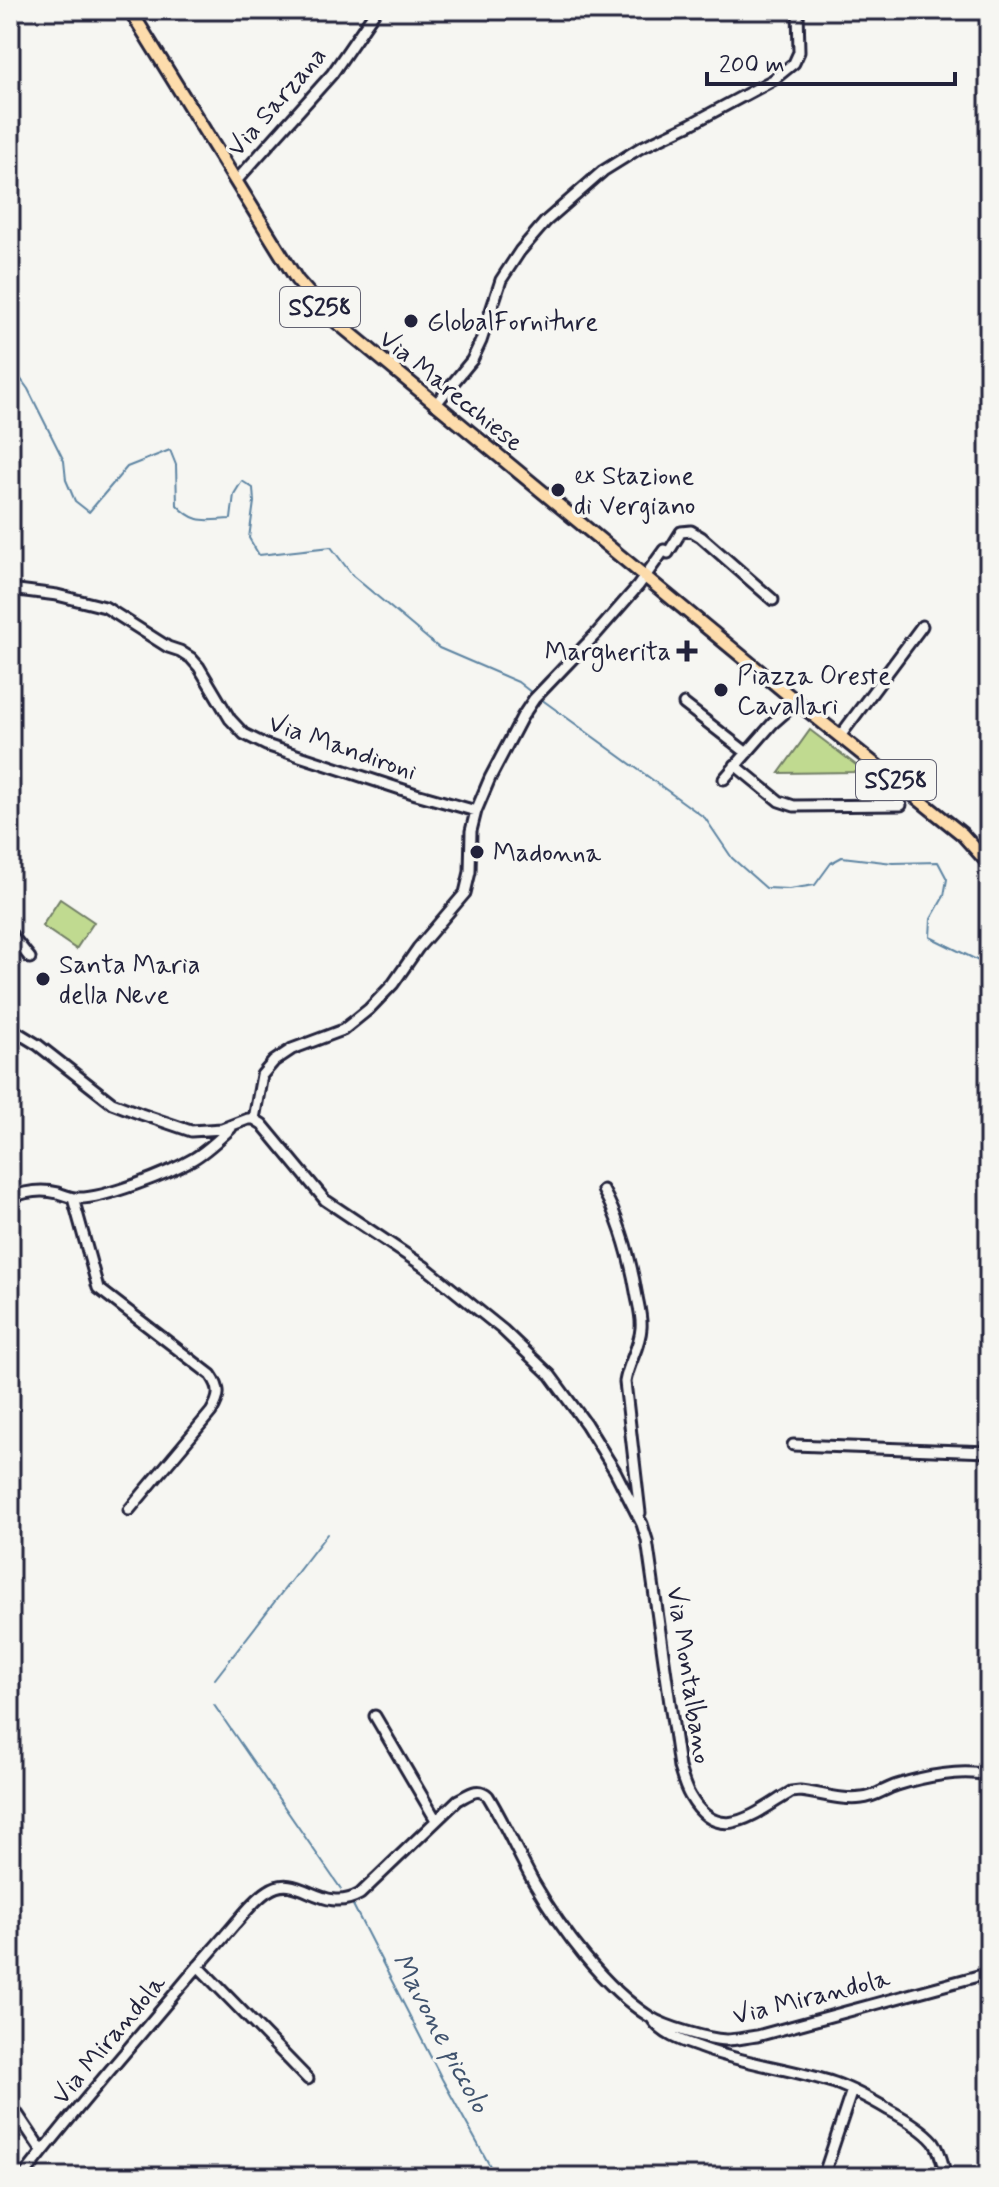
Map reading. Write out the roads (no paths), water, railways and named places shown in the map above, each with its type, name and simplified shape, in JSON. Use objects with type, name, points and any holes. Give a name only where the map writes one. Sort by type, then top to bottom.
[{"type":"main road","name":"Via Marecchiese","points":[[130,10],[297,280],[310,296],[348,333],[435,405],[962,834],[989,864]]},
{"type":"street","name":"Via Sarzana","points":[[237,180],[332,74],[376,10]]},
{"type":"street","points":[[435,405],[472,360],[501,280],[520,251],[546,221],[615,163],[773,80],[794,63],[799,52],[798,10]]},
{"type":"street","points":[[10,1028],[38,1045],[112,1103],[191,1131],[222,1129],[254,1119],[262,1075],[274,1061],[292,1049],[343,1030],[369,1009],[393,984],[418,948],[465,893],[476,811],[509,741],[534,699],[596,634],[664,550],[668,553],[681,532],[691,531],[773,600]]},
{"type":"street","name":"Via Mandironi","points":[[10,589],[57,595],[105,607],[168,647],[180,651],[199,667],[230,719],[244,734],[266,745],[476,811]]},
{"type":"street","points":[[840,736],[922,626]]},
{"type":"street","points":[[724,779],[793,698]]},
{"type":"street","points":[[684,704],[747,753]]},
{"type":"street","points":[[735,765],[779,801],[794,806],[901,805]]},
{"type":"street","points":[[10,933],[30,958]]},
{"type":"street","name":"Via Montalbano","points":[[254,1119],[262,1124],[325,1200],[425,1267],[528,1352],[550,1375],[586,1424],[642,1524]]},
{"type":"street","points":[[10,1198],[43,1190],[73,1198],[96,1196],[168,1171],[192,1159],[213,1145],[233,1125]]},
{"type":"street","name":"Via Montalbano","points":[[603,1190],[626,1247],[641,1326],[625,1382],[637,1495],[647,1540],[679,1767],[691,1798],[707,1815],[729,1824],[741,1821],[791,1792],[859,1799],[923,1778],[975,1772],[989,1776]]},
{"type":"street","points":[[73,1198],[98,1288],[211,1375],[219,1387],[219,1398],[211,1412],[129,1510]]},
{"type":"street","points":[[793,1445],[989,1452]]},
{"type":"street","points":[[375,1716],[436,1820]]},
{"type":"street","name":"Via Mirandola","points":[[23,2177],[257,1899],[271,1888],[287,1885],[335,1902],[349,1900],[360,1894],[458,1800],[477,1791],[488,1796],[534,1883],[564,1928],[625,1998],[652,2019],[692,2033],[728,2040],[757,2036],[989,1973]]},
{"type":"street","name":"Via Mirandola","points":[[198,1966],[308,2079]]},
{"type":"street","points":[[652,2019],[658,2027],[678,2040],[707,2051],[807,2075],[852,2090],[906,2119],[934,2142],[946,2177]]},
{"type":"street","points":[[823,2177],[852,2090]]},
{"type":"street","points":[[10,2103],[42,2151]]},
{"type":"waterway","points":[[10,364],[28,389],[64,461],[66,480],[75,501],[89,512],[127,467],[170,450],[176,465],[177,505],[190,516],[201,520],[231,519],[234,494],[242,481],[253,488],[249,538],[259,555],[331,547],[353,576],[439,648],[518,682],[532,693]]},
{"type":"waterway","points":[[541,699],[705,818],[732,858],[766,888],[789,889],[815,885],[831,863],[842,857],[893,863],[938,862],[947,879],[944,896],[931,919],[930,937],[989,966]]},
{"type":"waterway","name":"Mavone piccolo","points":[[215,1679],[327,1534]]},
{"type":"waterway","name":"Mavone piccolo","points":[[214,1705],[341,1889]]},
{"type":"waterway","name":"Mavone piccolo","points":[[353,1905],[496,2177]]},
{"type":"place","name":"GlobalForniture","points":[[411,321]]},
{"type":"place","name":"ex Stazione di Vergiano","points":[[558,490]]},
{"type":"place","name":"Margherita","points":[[687,651]]},
{"type":"place","name":"Piazza Oreste Cavallari","points":[[721,690]]},
{"type":"place","name":"Madonna","points":[[477,852]]},
{"type":"place","name":"Santa Maria della Neve","points":[[43,979]]}]
